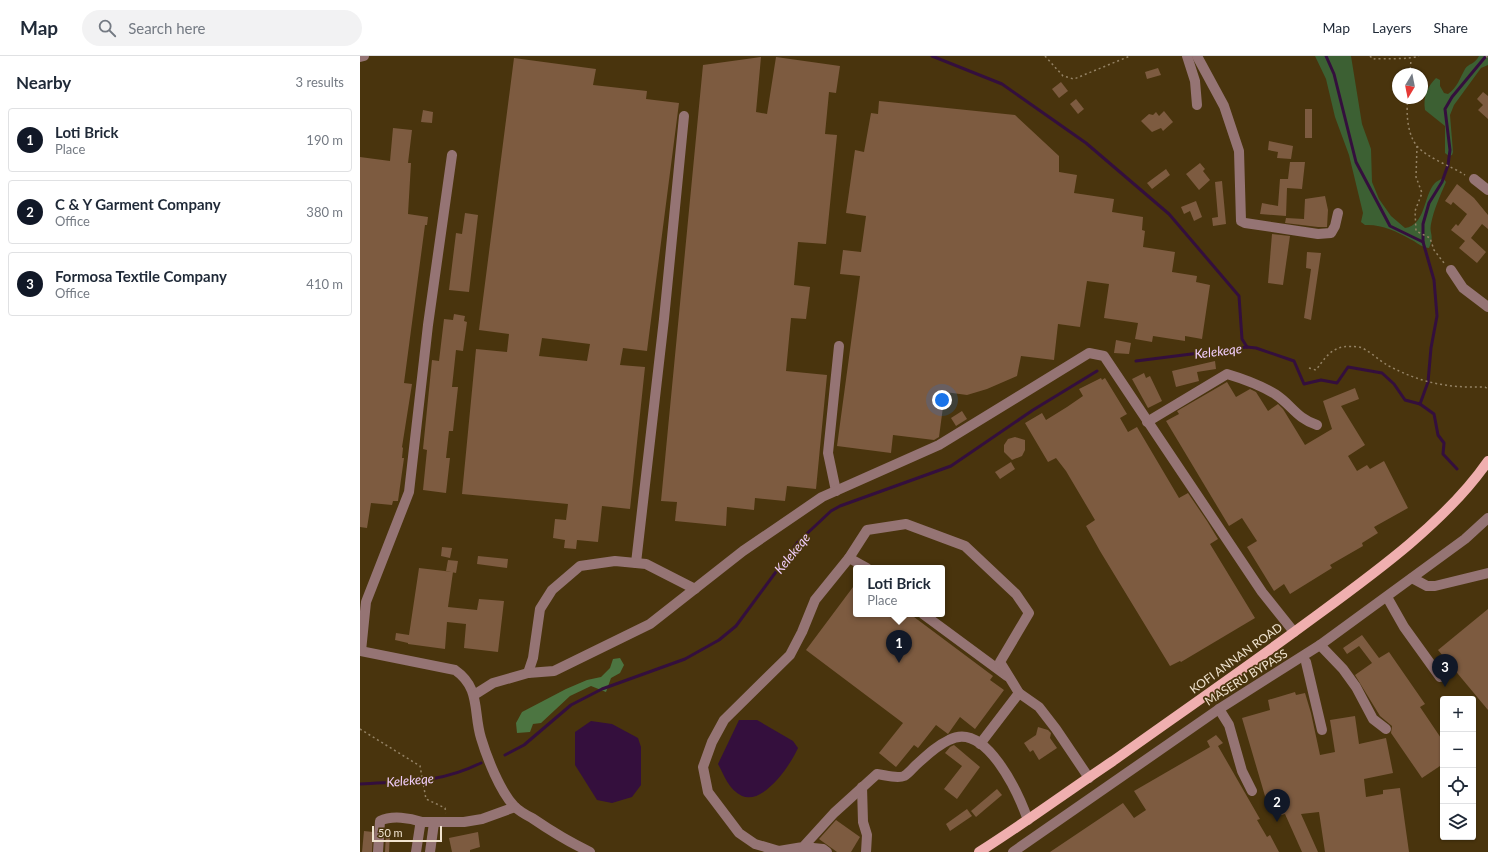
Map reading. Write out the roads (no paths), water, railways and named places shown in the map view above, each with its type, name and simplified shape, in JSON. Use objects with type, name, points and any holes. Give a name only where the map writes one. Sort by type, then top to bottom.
[{"type":"main road","name":"KOFI ANNAN ROAD","points":[[979,852],[1028,820],[1235,676],[1363,581],[1409,544],[1475,480],[1488,461]]},
{"type":"street","points":[[360,57],[364,56]]},
{"type":"street","points":[[1187,56],[1195,81],[1197,105]]},
{"type":"street","points":[[1197,56],[1224,106],[1239,151],[1240,221],[1318,234],[1331,233],[1335,226],[1338,213]]},
{"type":"street","points":[[636,564],[664,319],[684,116]]},
{"type":"street","points":[[452,156],[428,325],[409,492],[363,600],[361,651],[455,670],[464,676],[471,686],[474,695],[481,738],[501,787],[515,807],[566,841],[590,852]]},
{"type":"street","points":[[1474,178],[1488,190]]},
{"type":"street","points":[[1451,270],[1463,288],[1488,307]]},
{"type":"street","points":[[836,491],[828,453],[839,346]]},
{"type":"street","points":[[474,695],[493,683],[528,673],[554,671],[650,624],[743,551],[822,497],[939,445],[1089,353],[1104,356],[1262,592],[1294,632]]},
{"type":"street","points":[[1147,422],[1227,374],[1251,382],[1276,395],[1305,421],[1317,425]]},
{"type":"street","name":"MASERU BYPASS","points":[[1013,852],[1219,709],[1320,646],[1465,538],[1488,518]]},
{"type":"street","points":[[827,852],[823,849],[803,847],[779,851],[769,850],[755,844],[739,833],[708,792],[703,767],[712,742],[724,720],[790,655],[802,632],[815,600],[849,558],[867,530],[906,524],[965,546],[1016,594],[1029,613],[1000,662],[1019,693],[1039,707],[1048,718],[1089,778]]},
{"type":"street","points":[[849,558],[862,565]]},
{"type":"street","points":[[528,673],[533,658],[540,609],[552,590],[580,566],[615,561],[646,564],[695,589]]},
{"type":"street","points":[[1412,578],[1427,586],[1435,586],[1488,573]]},
{"type":"street","points":[[1387,597],[1404,627],[1440,677]]},
{"type":"street","points":[[927,617],[1010,678]]},
{"type":"street","points":[[1320,646],[1343,669],[1356,687],[1373,719],[1386,729]]},
{"type":"street","points":[[1306,662],[1322,730]]},
{"type":"street","points":[[980,744],[1019,693]]},
{"type":"street","points":[[1219,709],[1229,725],[1242,771],[1252,791]]},
{"type":"street","points":[[803,847],[834,813],[877,774],[896,777],[904,776],[933,750],[951,738],[967,737],[980,744],[998,760],[1011,781],[1028,820]]},
{"type":"street","points":[[862,787],[863,822],[867,835],[866,852]]},
{"type":"street","points":[[378,852],[380,821],[387,818],[408,819],[434,823],[449,822],[482,819],[515,807]]},
{"type":"street","points":[[416,852],[422,822]]},
{"type":"street","points":[[430,852],[434,823]]},
{"type":"waterway","points":[[932,56],[1002,84],[1086,143],[1169,214],[1239,296],[1242,339],[1247,347]]},
{"type":"waterway","points":[[1326,56],[1334,74],[1356,162],[1390,226],[1423,242]]},
{"type":"waterway","points":[[1420,404],[1428,382],[1431,348],[1437,316],[1434,280],[1423,242],[1423,224],[1429,203],[1442,182],[1448,165],[1450,150],[1445,109],[1452,97],[1486,56]]},
{"type":"waterway","name":"Kelekeqe","points":[[1136,361],[1247,347],[1256,348],[1294,361],[1304,384],[1321,380],[1337,383],[1348,367],[1382,373],[1394,384],[1405,400],[1420,404],[1434,414],[1438,435],[1444,443],[1443,454],[1457,469]]},
{"type":"waterway","name":"Kelekeqe","points":[[505,755],[524,745],[571,705],[602,689],[685,659],[719,640],[736,626],[798,542],[831,511],[840,506],[951,466],[1033,410],[1097,371]]},
{"type":"waterway","name":"Kelekeqe","points":[[360,784],[407,782],[436,778],[450,775],[481,763]]},
{"type":"place","name":"Loti Brick","points":[[899,663]]},
{"type":"place","name":"Formosa Textile Company","points":[[1445,687]]},
{"type":"place","name":"C & Y Garment Company","points":[[1277,822]]}]
